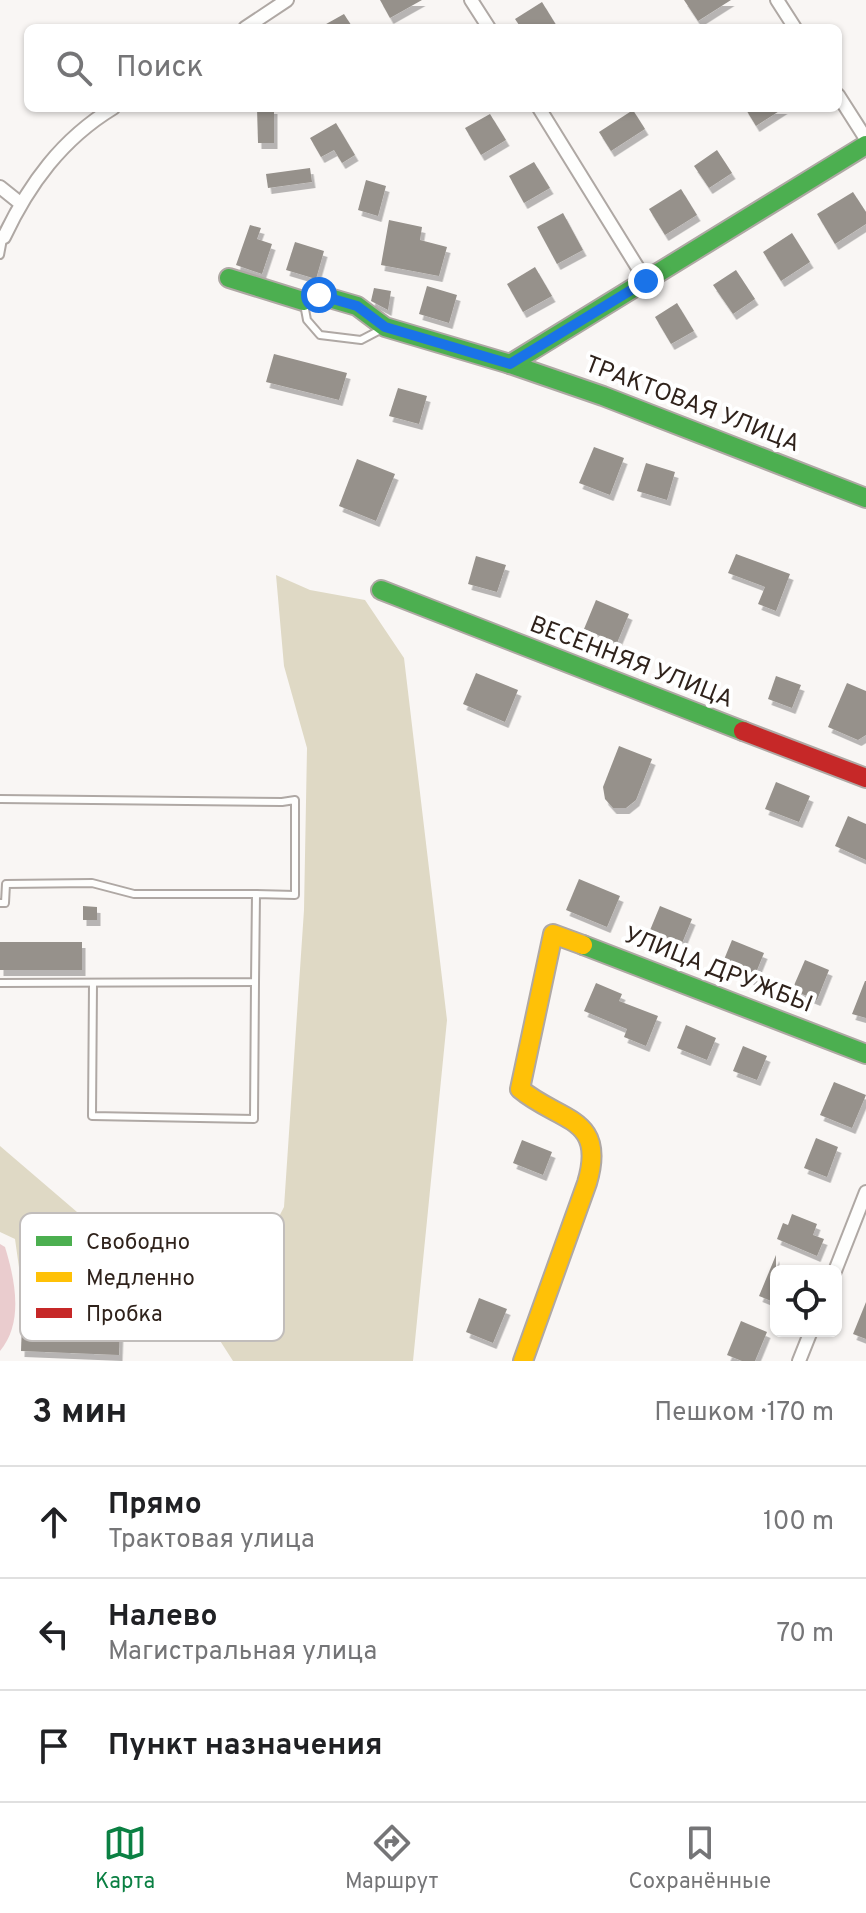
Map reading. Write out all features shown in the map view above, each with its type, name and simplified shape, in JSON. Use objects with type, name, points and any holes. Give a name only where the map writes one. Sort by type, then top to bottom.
[{"type":"street","points":[[471,0],[486,24]]},
{"type":"street","points":[[777,0],[792,24]]},
{"type":"street","points":[[251,24],[281,2]]},
{"type":"street","points":[[842,101],[866,139]]},
{"type":"street","points":[[2,237],[20,203],[45,167],[72,139],[108,112]]},
{"type":"street","points":[[541,112],[646,281]]},
{"type":"street","points":[[510,364],[866,145]]},
{"type":"street","points":[[0,187],[20,203]]},
{"type":"street","name":"ТРАКТОВАЯ УЛИЦА","points":[[229,278],[303,301],[319,295],[357,306],[385,327],[510,364],[603,396],[866,498]]},
{"type":"street","name":"ВЕСЕННЯЯ УЛИЦА","points":[[381,590],[866,778]]},
{"type":"street","name":"УЛИЦА ДРУЖБЫ","points":[[523,1361],[594,1157],[587,1135],[570,1118],[529,1099],[520,1089],[553,934],[866,1054]]},
{"type":"street","points":[[837,1265],[866,1192]]},
{"type":"street","points":[[799,1361],[809,1337]]},
{"type":"lane","points":[[0,255],[2,237]]},
{"type":"lane","points":[[303,301],[307,320],[320,335],[361,340],[385,327]]},
{"type":"lane","points":[[0,799],[295,800],[295,895],[134,894],[92,883],[6,884],[5,903],[0,903]]},
{"type":"lane","points":[[93,983],[92,1116],[254,1119],[256,894]]},
{"type":"lane","points":[[0,983],[255,982]]},
{"type":"shaded area","points":[[276,575],[310,590],[365,600],[404,658],[447,1020],[413,1361],[233,1361],[220,1341],[284,1341],[284,1213],[281,1213],[284,1207],[304,910],[307,748],[284,666]]},
{"type":"shaded area","points":[[0,1146],[78,1213],[20,1213],[20,1274],[15,1239],[0,1232]]},
{"type":"shaded area","points":[[0,1244],[5,1247],[9,1260],[15,1314],[8,1340],[0,1351]]},
{"type":"building","points":[[380,0],[422,0],[390,18]]},
{"type":"building","points":[[684,0],[731,0],[698,21]]},
{"type":"building","points":[[542,2],[556,24],[518,24],[515,19]]},
{"type":"building","points":[[344,14],[350,24],[326,24]]},
{"type":"building","points":[[257,112],[274,112],[274,143],[258,143]]},
{"type":"building","points":[[630,112],[634,112],[645,129],[611,151],[599,132]]},
{"type":"building","points":[[747,112],[778,112],[756,126]]},
{"type":"building","points":[[490,114],[506,140],[481,155],[465,128]]},
{"type":"building","points":[[336,123],[355,155],[342,163],[334,150],[321,157],[310,138]]},
{"type":"building","points":[[717,150],[732,173],[709,188],[694,166]]},
{"type":"building","points":[[534,162],[550,188],[524,203],[509,176]]},
{"type":"building","points":[[310,168],[312,182],[268,188],[266,174]]},
{"type":"building","points":[[366,180],[386,186],[378,216],[358,210]]},
{"type":"building","points":[[681,189],[697,215],[665,235],[649,209]]},
{"type":"building","points":[[853,192],[866,212],[866,224],[835,244],[817,214]]},
{"type":"building","points":[[563,213],[583,250],[557,264],[537,227]]},
{"type":"building","points":[[389,220],[422,227],[420,240],[447,247],[439,276],[381,265]]},
{"type":"building","points":[[250,225],[261,228],[257,239],[272,244],[262,274],[236,265]]},
{"type":"building","points":[[792,233],[810,262],[781,281],[763,252]]},
{"type":"building","points":[[295,242],[324,251],[316,279],[286,270]]},
{"type":"building","points":[[535,267],[552,296],[523,312],[507,284]]},
{"type":"building","points":[[736,270],[755,299],[733,314],[713,285]]},
{"type":"building","points":[[427,286],[457,295],[449,323],[419,314]]},
{"type":"building","points":[[374,288],[391,291],[388,310],[371,301]]},
{"type":"building","points":[[677,303],[694,331],[671,344],[655,317]]},
{"type":"building","points":[[274,354],[347,373],[339,400],[266,382]]},
{"type":"building","points":[[398,388],[427,396],[419,424],[389,416]]},
{"type":"building","points":[[594,447],[624,458],[610,495],[579,483]]},
{"type":"building","points":[[357,459],[395,474],[376,521],[339,506]]},
{"type":"building","points":[[646,463],[675,472],[667,500],[637,491]]},
{"type":"building","points":[[736,554],[790,574],[776,611],[758,604],[765,587],[728,573]]},
{"type":"building","points":[[476,556],[506,565],[497,592],[468,584]]},
{"type":"building","points":[[596,600],[629,614],[617,643],[584,629]]},
{"type":"building","points":[[476,673],[518,690],[505,722],[463,704]]},
{"type":"building","points":[[776,676],[801,685],[792,708],[768,699]]},
{"type":"building","points":[[847,683],[866,691],[866,735],[858,740],[828,727]]},
{"type":"building","points":[[619,746],[652,759],[636,800],[626,808],[613,808],[605,799],[603,787]]},
{"type":"building","points":[[776,782],[810,796],[799,822],[765,809]]},
{"type":"building","points":[[848,816],[866,824],[866,860],[835,846]]},
{"type":"building","points":[[579,879],[620,896],[607,927],[566,910]]},
{"type":"building","points":[[83,906],[97,907],[97,920],[83,920]]},
{"type":"building","points":[[660,906],[692,919],[680,948],[648,935]]},
{"type":"building","points":[[732,940],[764,953],[753,980],[721,967]]},
{"type":"building","points":[[0,942],[82,942],[82,970],[0,970]]},
{"type":"building","points":[[805,960],[829,970],[817,1000],[792,990]]},
{"type":"building","points":[[866,981],[866,1018],[852,1014]]},
{"type":"building","points":[[596,983],[622,994],[619,1001],[658,1016],[646,1046],[624,1037],[627,1029],[584,1011]]},
{"type":"building","points":[[686,1025],[716,1038],[707,1060],[677,1048]]},
{"type":"building","points":[[743,1046],[767,1056],[757,1080],[733,1071]]},
{"type":"building","points":[[834,1082],[866,1095],[852,1128],[820,1115]]},
{"type":"building","points":[[816,1138],[838,1147],[827,1177],[804,1168]]},
{"type":"building","points":[[522,1140],[552,1152],[543,1175],[513,1163]]},
{"type":"building","points":[[792,1214],[817,1224],[813,1235],[824,1239],[817,1256],[777,1239],[783,1223],[788,1225]]},
{"type":"building","points":[[770,1269],[770,1301],[759,1296]]},
{"type":"building","points":[[479,1298],[507,1309],[493,1343],[466,1332]]},
{"type":"building","points":[[866,1302],[866,1339],[853,1334]]},
{"type":"building","points":[[741,1321],[767,1332],[755,1361],[742,1361],[727,1355]]},
{"type":"building","points":[[21,1341],[120,1341],[119,1355],[21,1351]]},
{"type":"traffic: fast","points":[[510,364],[866,145]]},
{"type":"traffic: fast","points":[[229,278],[303,301],[319,295],[357,306],[385,327],[510,364],[603,396],[866,498]]},
{"type":"traffic: fast","points":[[381,590],[743,731]]},
{"type":"traffic: fast","points":[[583,945],[866,1054]]},
{"type":"traffic: slow","points":[[523,1361],[587,1183],[591,1161],[590,1145],[576,1123],[520,1089],[553,934],[583,945]]},
{"type":"traffic: jam","points":[[743,731],[866,778]]},
{"type":"route","points":[[319,295],[357,306],[385,327],[510,364],[646,281]]}]
